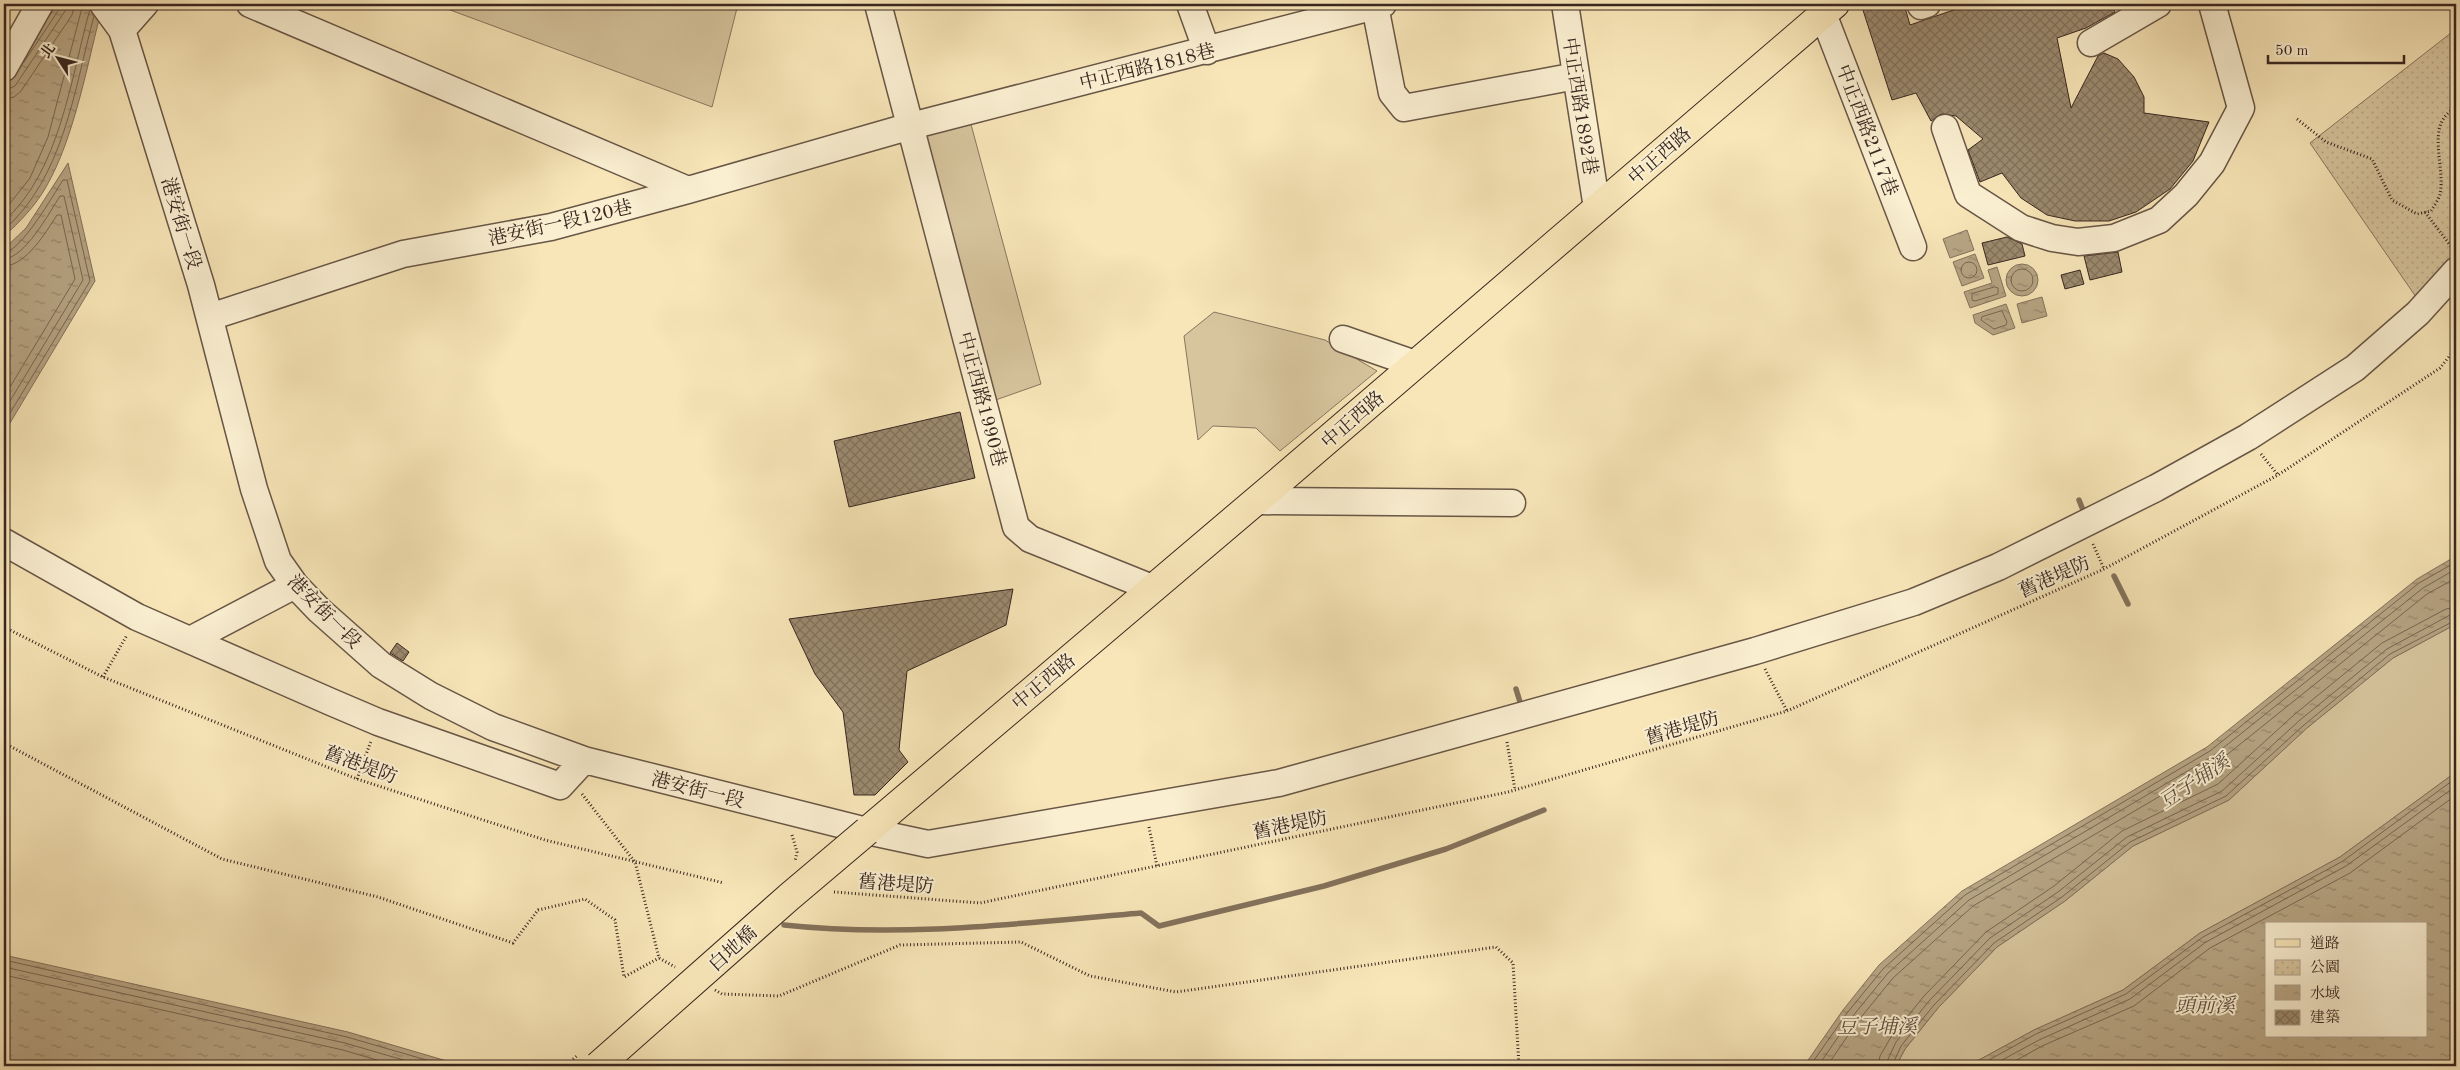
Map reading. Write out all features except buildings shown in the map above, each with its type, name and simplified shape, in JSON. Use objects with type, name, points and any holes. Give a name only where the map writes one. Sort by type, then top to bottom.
[{"type":"main road","name":"中正西路","points":[[867,831],[1256,501],[1829,9]]},
{"type":"main road","name":"白地橋","points":[[598,1066],[789,897],[867,831]]},
{"type":"street","points":[[4,68],[40,4]]},
{"type":"street","name":"港安街一段","points":[[104,4],[122,30],[210,317],[254,489],[278,561],[295,585],[339,629],[382,665],[431,696],[577,769],[928,844],[1279,783],[1755,651],[1914,602],[1998,567],[2156,488],[2248,437],[2355,368],[2418,313],[2456,271]]},
{"type":"street","points":[[122,30],[128,4]]},
{"type":"street","points":[[122,30],[145,4]]},
{"type":"street","points":[[250,4],[688,190]]},
{"type":"street","name":"中正西路1990巷","points":[[878,4],[1016,527],[1030,539],[1152,588]]},
{"type":"street","points":[[1190,4],[1207,50]]},
{"type":"street","name":"中正西路1892巷","points":[[1565,4],[1597,208]]},
{"type":"street","points":[[2092,43],[2158,4]]},
{"type":"street","points":[[1945,128],[1968,194],[2021,228],[2052,238],[2078,242],[2114,238],[2159,220],[2186,195],[2212,163],[2241,108],[2212,4]]},
{"type":"street","points":[[1379,5],[1392,93],[1404,108],[1576,76]]},
{"type":"street","name":"中正西路1818巷","points":[[911,126],[1379,5]]},
{"type":"street","name":"中正西路2117巷","points":[[1829,9],[1913,247]]},
{"type":"street","name":"港安街一段120巷","points":[[210,317],[403,254],[551,227],[911,126]]},
{"type":"street","points":[[1343,339],[1414,364]]},
{"type":"street","points":[[1256,501],[1512,503]]},
{"type":"street","points":[[4,542],[138,617],[378,722],[560,786],[577,769]]},
{"type":"street","points":[[192,640],[295,585]]},
{"type":"path","points":[[2297,119],[2326,142],[2372,159],[2392,200],[2417,214],[2431,211],[2440,194],[2438,136],[2444,116],[2456,108]]},
{"type":"path","points":[[2425,212],[2456,254]]},
{"type":"path","name":"舊港堤防","points":[[834,892],[980,903],[1515,790],[1787,711],[2104,569],[2278,475],[2440,368],[2456,348]]},
{"type":"path","points":[[2248,437],[2278,475]]},
{"type":"path","points":[[2084,523],[2104,569]]},
{"type":"path","points":[[103,677],[138,617]]},
{"type":"path","name":"舊港堤防","points":[[4,627],[103,677],[357,779],[545,840],[724,883]]},
{"type":"path","points":[[1755,651],[1787,711]]},
{"type":"path","points":[[357,779],[378,722]]},
{"type":"path","points":[[1504,722],[1515,790]]},
{"type":"path","points":[[4,743],[222,859],[378,896],[512,943],[538,910],[584,898],[616,920],[624,977],[659,958]]},
{"type":"path","points":[[577,769],[635,862],[659,958],[682,971]]},
{"type":"path","points":[[1145,807],[1157,866]]},
{"type":"path","points":[[714,989],[722,994],[779,996],[900,945],[1021,942],[1090,976],[1176,992],[1496,947],[1513,963],[1519,1066]]},
{"type":"green space","points":[[434,4],[738,4],[712,107]]},
{"type":"green space","points":[[2456,29],[2456,257],[2416,297],[2310,143]]},
{"type":"green space","points":[[969,117],[1041,384],[987,403],[918,130]]},
{"type":"green space","points":[[1214,312],[1325,340],[1377,371],[1280,451],[1256,428],[1213,426],[1198,440],[1184,336]]},
{"type":"green space","points":[[2456,624],[2456,772],[2340,857],[2200,933],[2123,990],[2034,1030],[1968,1066],[1896,1066],[1905,1049],[1938,1008],[1997,947],[2065,901],[2133,846],[2229,800],[2307,728],[2393,658]]},
{"type":"water","points":[[57,4],[103,4],[73,122],[56,167],[37,200],[21,220],[4,236],[4,83]]},
{"type":"water","points":[[68,163],[95,281],[4,433],[4,249],[26,228]]},
{"type":"water","points":[[1967,230],[1974,250],[1950,258],[1943,239]]},
{"type":"water","points":[[1975,254],[1984,278],[1962,286],[1953,262]]},
{"type":"water","points":[[2022,264],[2033,269],[2038,280],[2033,291],[2022,296],[2011,291],[2006,280],[2011,269]]},
{"type":"water","points":[[1997,267],[2006,296],[1970,308],[1964,292],[1992,283],[1988,270]]},
{"type":"water","points":[[2042,297],[2047,316],[2022,323],[2017,304]]},
{"type":"water","points":[[2006,304],[2015,328],[1993,335],[1975,323],[1973,315]]},
{"type":"water","name":"豆子埔溪","points":[[2456,556],[2456,624],[2393,658],[2307,728],[2229,800],[2133,846],[2065,901],[1997,947],[1938,1008],[1905,1049],[1896,1066],[1804,1066],[1843,1010],[1879,965],[1962,891],[2207,747],[2417,579]]},
{"type":"water","name":"頭前溪","points":[[2456,772],[2456,1066],[1968,1066],[2034,1030],[2123,990],[2200,933],[2340,857]]},
{"type":"water","points":[[4,955],[348,1032],[464,1066],[4,1066]]},
{"type":"waterway","points":[[2079,500],[2083,510]]},
{"type":"waterway","points":[[2114,576],[2128,604]]},
{"type":"waterway","points":[[1516,689],[1520,702]]},
{"type":"waterway","points":[[784,925],[829,929],[918,930],[1007,925],[1141,913],[1159,926],[1324,886],[1446,849],[1544,810]]}]
